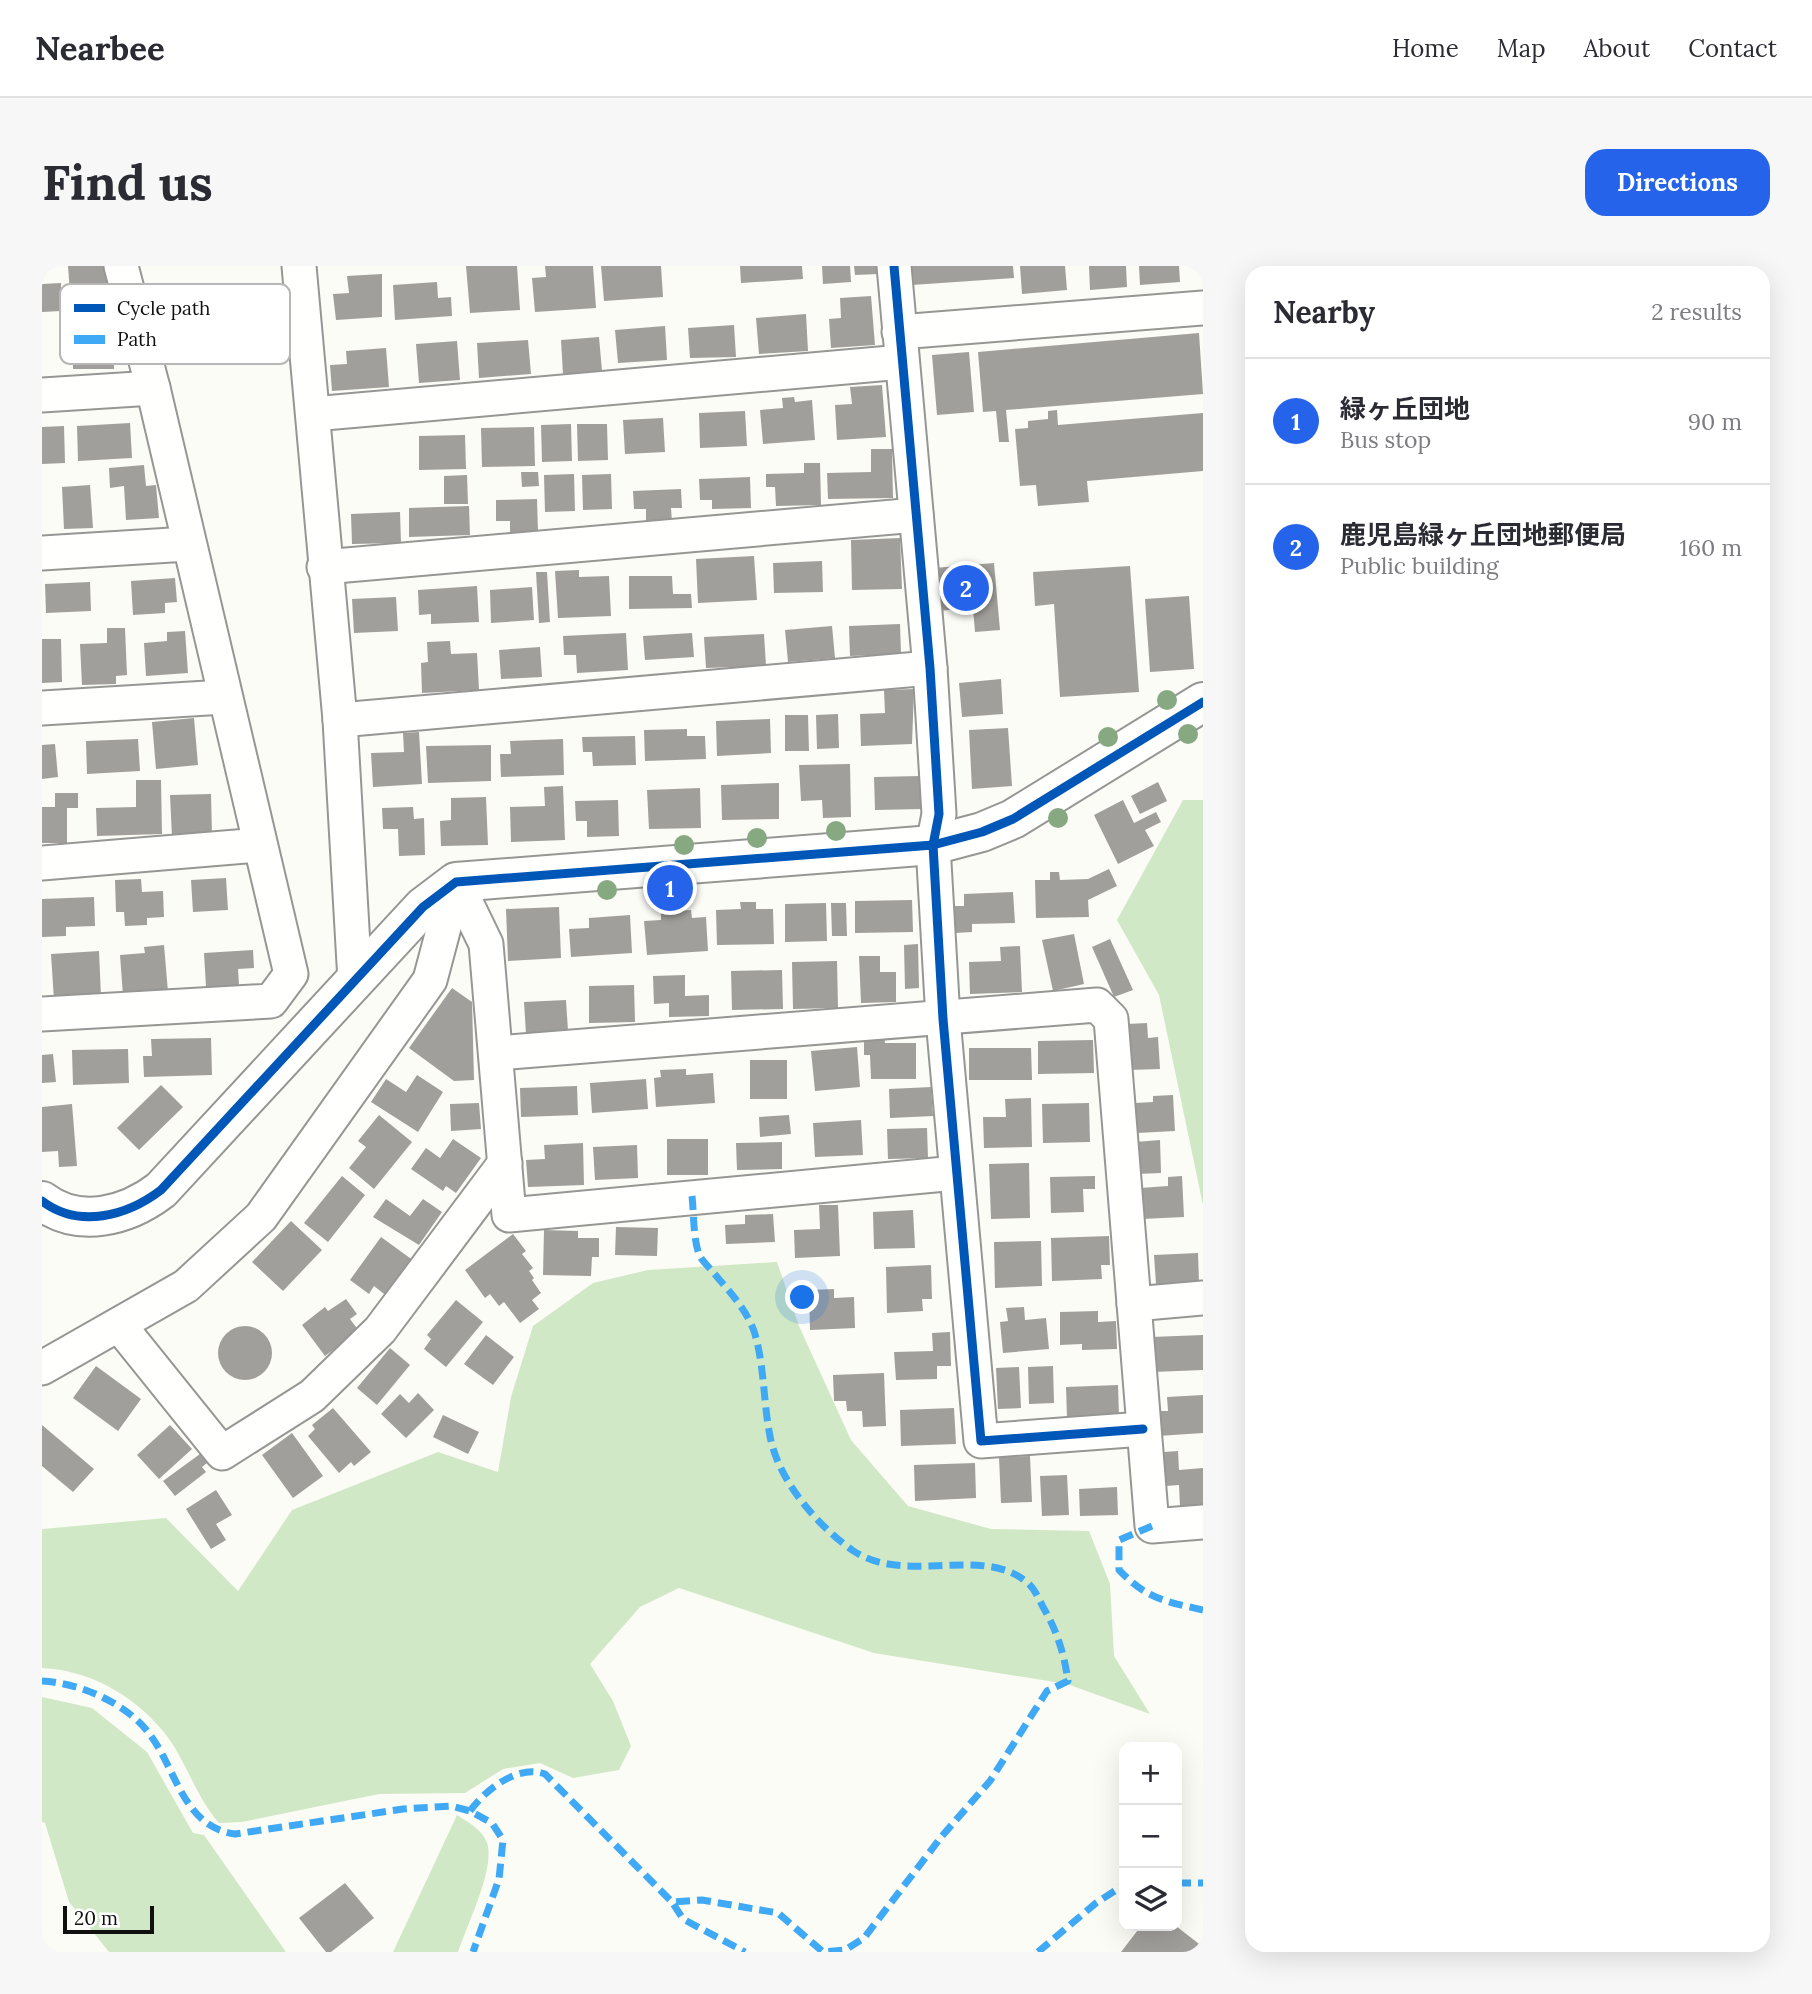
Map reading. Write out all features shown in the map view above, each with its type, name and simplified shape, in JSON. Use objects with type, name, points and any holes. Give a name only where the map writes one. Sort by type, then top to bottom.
[{"type":"street","points":[[121,266],[126,284]]},
{"type":"street","points":[[299,266],[324,567],[340,720],[355,981]]},
{"type":"street","points":[[894,266],[930,668],[939,814],[933,845],[943,1019],[981,1441],[1143,1429]]},
{"type":"street","points":[[313,414],[901,347],[1203,308]]},
{"type":"street","points":[[42,1014],[271,1001],[291,974],[147,364]]},
{"type":"street","points":[[42,396],[153,388]]},
{"type":"street","points":[[324,567],[916,515]]},
{"type":"street","points":[[42,553],[188,544]]},
{"type":"street","points":[[340,720],[930,668]]},
{"type":"street","points":[[42,708],[224,697]]},
{"type":"street","points":[[42,1201],[71,1215],[96,1217],[142,1205],[161,1190],[423,907],[457,882],[933,845],[982,832],[1013,819],[1203,702]]},
{"type":"street","points":[[42,863],[259,845]]},
{"type":"street","points":[[457,882],[486,944],[509,1215],[956,1173]]},
{"type":"street","points":[[42,1368],[186,1286],[261,1217],[430,980],[457,882]]},
{"type":"street","points":[[497,1053],[1097,1005],[1111,1020],[1152,1526],[1203,1522]]},
{"type":"street","points":[[119,1325],[222,1453],[312,1396],[380,1330],[505,1163]]},
{"type":"street","points":[[1134,1304],[1203,1298]]},
{"type":"green space","points":[[1183,800],[1203,800],[1203,1205],[1159,995],[1117,920]]},
{"type":"green space","points":[[777,1262],[799,1326],[851,1440],[908,1506],[991,1529],[1089,1531],[1110,1584],[1114,1656],[1150,1714],[1067,1684],[874,1653],[679,1588],[640,1607],[590,1664],[613,1701],[631,1746],[619,1770],[573,1778],[540,1763],[503,1769],[465,1793],[379,1794],[242,1822],[219,1823],[203,1801],[171,1742],[138,1706],[93,1679],[42,1668],[42,1529],[166,1518],[238,1591],[292,1510],[438,1452],[498,1472],[511,1397],[533,1326],[593,1283],[648,1270]]},
{"type":"green space","points":[[42,1697],[92,1708],[147,1752],[193,1833],[204,1835],[286,1952],[109,1952],[69,1902],[45,1823],[42,1822]]},
{"type":"green space","points":[[457,1815],[483,1836],[489,1857],[483,1884],[458,1952],[393,1952]]},
{"type":"building","points":[[68,266],[108,266],[110,284],[69,284]]},
{"type":"building","points":[[466,266],[517,266],[520,310],[470,313]]},
{"type":"building","points":[[545,266],[593,266],[596,308],[535,312],[532,278],[546,277]]},
{"type":"building","points":[[601,266],[661,266],[663,297],[604,301]]},
{"type":"building","points":[[740,266],[802,266],[803,279],[741,283]]},
{"type":"building","points":[[822,266],[850,266],[851,282],[823,284]]},
{"type":"building","points":[[854,266],[879,266],[879,274],[855,275]]},
{"type":"building","points":[[911,266],[1013,266],[1014,278],[912,285]]},
{"type":"building","points":[[1020,266],[1065,266],[1067,290],[1022,294]]},
{"type":"building","points":[[1089,266],[1126,266],[1127,287],[1090,290]]},
{"type":"building","points":[[1139,266],[1179,266],[1180,282],[1140,285]]},
{"type":"building","points":[[382,274],[382,317],[336,320],[333,294],[349,293],[347,276]]},
{"type":"building","points":[[437,282],[438,298],[451,297],[452,316],[395,320],[393,285]]},
{"type":"building","points":[[61,283],[60,311],[42,312],[42,284]]},
{"type":"building","points":[[871,296],[875,345],[831,348],[829,319],[841,318],[840,298]]},
{"type":"building","points":[[806,314],[808,351],[759,354],[756,318]]},
{"type":"building","points":[[734,325],[736,357],[690,358],[688,328]]},
{"type":"building","points":[[665,326],[667,360],[618,363],[615,330]]},
{"type":"building","points":[[1199,333],[1203,394],[1006,410],[1009,442],[999,442],[996,411],[983,412],[978,352]]},
{"type":"building","points":[[599,337],[602,371],[563,374],[561,340]]},
{"type":"building","points":[[528,340],[531,374],[479,378],[477,343]]},
{"type":"building","points":[[457,341],[460,380],[419,383],[416,344]]},
{"type":"building","points":[[386,348],[389,387],[332,391],[330,365],[347,364],[346,351]]},
{"type":"building","points":[[969,352],[974,412],[937,415],[932,355]]},
{"type":"building","points":[[73,364],[114,364],[114,369],[73,369]]},
{"type":"building","points":[[882,385],[886,437],[837,440],[835,405],[852,404],[850,387]]},
{"type":"building","points":[[794,397],[795,402],[812,400],[815,440],[763,444],[760,410],[783,408],[782,398]]},
{"type":"building","points":[[1057,410],[1058,425],[1203,413],[1203,471],[1087,481],[1089,502],[1038,506],[1036,485],[1020,486],[1015,429],[1028,428],[1028,421],[1048,419],[1048,411]]},
{"type":"building","points":[[745,411],[747,446],[700,448],[699,413]]},
{"type":"building","points":[[663,418],[665,452],[625,454],[623,420]]},
{"type":"building","points":[[130,423],[132,458],[78,461],[77,426]]},
{"type":"building","points":[[571,424],[572,461],[542,462],[541,425]]},
{"type":"building","points":[[577,424],[607,424],[608,460],[578,461]]},
{"type":"building","points":[[64,426],[65,463],[42,464],[42,427]]},
{"type":"building","points":[[534,427],[535,466],[482,467],[481,428]]},
{"type":"building","points":[[465,435],[466,469],[419,470],[419,436]]},
{"type":"building","points":[[871,449],[892,449],[893,498],[828,499],[827,473],[871,472]]},
{"type":"building","points":[[804,463],[820,463],[821,505],[776,506],[775,487],[766,487],[766,474],[804,473]]},
{"type":"building","points":[[144,465],[146,486],[156,485],[159,518],[126,520],[124,486],[110,488],[109,468]]},
{"type":"building","points":[[521,472],[538,472],[539,486],[522,487]]},
{"type":"building","points":[[574,474],[575,511],[545,512],[544,475]]},
{"type":"building","points":[[611,474],[612,509],[583,510],[582,475]]},
{"type":"building","points":[[467,475],[468,504],[444,504],[444,476]]},
{"type":"building","points":[[750,477],[751,508],[712,509],[712,500],[700,500],[699,479]]},
{"type":"building","points":[[90,485],[93,528],[64,529],[62,487]]},
{"type":"building","points":[[681,489],[682,508],[671,508],[672,522],[646,523],[646,509],[634,509],[633,491]]},
{"type":"building","points":[[537,499],[538,532],[510,533],[510,521],[496,521],[496,500]]},
{"type":"building","points":[[469,506],[470,535],[409,537],[409,508]]},
{"type":"building","points":[[400,512],[401,543],[352,544],[351,514]]},
{"type":"building","points":[[900,538],[902,589],[852,590],[851,540]]},
{"type":"building","points":[[754,556],[757,600],[698,603],[696,559]]},
{"type":"building","points":[[822,561],[823,592],[774,593],[773,563]]},
{"type":"building","points":[[994,563],[1000,630],[975,632],[973,608],[937,611],[934,568]]},
{"type":"building","points":[[1130,566],[1139,692],[1060,697],[1054,604],[1035,606],[1033,572]]},
{"type":"building","points":[[579,570],[579,577],[609,576],[611,616],[558,618],[555,571]]},
{"type":"building","points":[[536,572],[547,572],[550,622],[539,623]]},
{"type":"building","points":[[629,576],[672,576],[673,594],[691,594],[692,608],[629,609]]},
{"type":"building","points":[[175,578],[177,602],[165,603],[165,613],[133,615],[131,581]]},
{"type":"building","points":[[90,582],[91,611],[46,613],[45,584]]},
{"type":"building","points":[[477,586],[479,622],[431,624],[431,614],[419,615],[418,590]]},
{"type":"building","points":[[532,587],[534,620],[491,623],[490,590]]},
{"type":"building","points":[[1189,596],[1194,669],[1150,672],[1145,599]]},
{"type":"building","points":[[396,597],[398,631],[354,633],[352,599]]},
{"type":"building","points":[[900,624],[901,654],[850,656],[849,626]]},
{"type":"building","points":[[832,626],[835,658],[788,662],[785,630]]},
{"type":"building","points":[[107,628],[125,628],[127,675],[116,676],[116,684],[82,685],[80,644],[107,643]]},
{"type":"building","points":[[185,631],[188,673],[146,676],[144,643],[167,641],[167,632]]},
{"type":"building","points":[[626,633],[628,670],[577,673],[576,655],[564,655],[563,636]]},
{"type":"building","points":[[692,633],[694,657],[645,660],[643,636]]},
{"type":"building","points":[[764,634],[766,666],[706,668],[704,637]]},
{"type":"building","points":[[42,639],[61,639],[62,682],[42,683]]},
{"type":"building","points":[[450,641],[451,654],[477,653],[479,690],[422,693],[421,663],[428,662],[427,642]]},
{"type":"building","points":[[540,647],[542,677],[501,679],[499,650]]},
{"type":"building","points":[[1001,679],[1003,714],[962,717],[959,683]]},
{"type":"building","points":[[914,689],[912,744],[861,746],[860,714],[885,713],[884,690]]},
{"type":"building","points":[[838,714],[839,748],[817,749],[816,715]]},
{"type":"building","points":[[785,715],[808,715],[809,751],[785,751]]},
{"type":"building","points":[[194,718],[198,765],[156,769],[152,722]]},
{"type":"building","points":[[770,719],[771,753],[717,756],[716,721]]},
{"type":"building","points":[[1008,728],[1012,786],[972,789],[969,730]]},
{"type":"building","points":[[687,729],[687,736],[705,736],[706,759],[645,761],[644,730]]},
{"type":"building","points":[[419,732],[422,784],[373,787],[371,753],[404,752],[403,733]]},
{"type":"building","points":[[635,736],[636,765],[593,766],[592,752],[583,752],[582,737]]},
{"type":"building","points":[[138,739],[140,771],[87,774],[86,741]]},
{"type":"building","points":[[563,739],[564,775],[501,777],[500,754],[511,754],[510,741]]},
{"type":"building","points":[[55,744],[58,777],[42,779],[42,745]]},
{"type":"building","points":[[491,745],[491,781],[428,783],[426,746]]},
{"type":"building","points":[[850,764],[851,817],[823,818],[822,800],[801,801],[799,765]]},
{"type":"building","points":[[921,776],[923,809],[875,810],[874,777]]},
{"type":"building","points":[[136,780],[161,780],[162,834],[97,836],[96,808],[136,807]]},
{"type":"building","points":[[1158,782],[1167,801],[1140,814],[1131,796]]},
{"type":"building","points":[[779,783],[779,819],[722,820],[721,785]]},
{"type":"building","points":[[563,786],[565,840],[511,842],[510,807],[545,806],[544,787]]},
{"type":"building","points":[[700,788],[701,828],[649,829],[647,790]]},
{"type":"building","points":[[55,793],[78,793],[78,808],[67,808],[67,843],[42,843],[42,807],[55,807]]},
{"type":"building","points":[[211,794],[212,836],[172,837],[170,795]]},
{"type":"building","points":[[486,797],[488,845],[441,846],[440,821],[451,820],[451,798]]},
{"type":"building","points":[[618,800],[619,836],[587,837],[587,821],[576,821],[575,801]]},
{"type":"building","points":[[1123,800],[1134,823],[1156,812],[1161,822],[1145,830],[1154,846],[1118,864],[1094,815]]},
{"type":"building","points":[[413,807],[414,819],[424,818],[425,855],[399,856],[398,829],[383,829],[382,808]]},
{"type":"building","points":[[1109,869],[1117,886],[1088,900],[1089,917],[1036,918],[1035,880],[1050,880],[1050,872],[1059,872],[1060,880],[1088,879]]},
{"type":"building","points":[[226,878],[228,910],[193,912],[191,880]]},
{"type":"building","points":[[141,879],[142,892],[163,891],[164,917],[147,918],[147,925],[125,926],[124,912],[116,912],[115,880]]},
{"type":"building","points":[[1013,892],[1015,923],[972,924],[972,932],[955,933],[954,906],[964,906],[964,894]]},
{"type":"building","points":[[94,897],[95,926],[66,927],[66,936],[42,937],[42,899]]},
{"type":"building","points":[[912,900],[913,932],[855,933],[855,901]]},
{"type":"building","points":[[740,902],[756,902],[756,909],[773,909],[774,944],[717,945],[716,910],[741,909]]},
{"type":"building","points":[[826,903],[827,941],[785,942],[785,904]]},
{"type":"building","points":[[831,903],[846,903],[847,936],[832,936]]},
{"type":"building","points":[[559,907],[561,958],[508,961],[506,909]]},
{"type":"building","points":[[691,910],[692,918],[706,917],[708,951],[647,955],[644,921],[661,920],[661,912]]},
{"type":"building","points":[[630,915],[632,953],[571,957],[569,929],[589,928],[589,918]]},
{"type":"building","points":[[1074,934],[1084,984],[1053,991],[1042,940]]},
{"type":"building","points":[[1110,939],[1133,990],[1114,997],[1092,947]]},
{"type":"building","points":[[918,944],[919,988],[905,989],[904,945]]},
{"type":"building","points":[[164,945],[168,992],[123,996],[120,955],[145,953],[144,947]]},
{"type":"building","points":[[1020,946],[1022,992],[970,994],[969,962],[1001,961],[1000,947]]},
{"type":"building","points":[[253,950],[254,968],[238,969],[239,985],[206,987],[204,953]]},
{"type":"building","points":[[99,951],[101,997],[54,1000],[51,954]]},
{"type":"building","points":[[859,956],[880,956],[880,972],[896,972],[896,1002],[861,1003]]},
{"type":"building","points":[[837,961],[838,1008],[793,1009],[792,962]]},
{"type":"building","points":[[782,970],[783,1009],[732,1010],[731,971]]},
{"type":"building","points":[[685,975],[685,996],[709,995],[709,1016],[669,1017],[669,1003],[654,1004],[653,976]]},
{"type":"building","points":[[634,985],[635,1022],[589,1023],[589,986]]},
{"type":"building","points":[[452,988],[472,1002],[474,1080],[454,1081],[409,1048]]},
{"type":"building","points":[[566,1000],[568,1031],[526,1034],[524,1002]]},
{"type":"building","points":[[1147,1023],[1148,1038],[1158,1037],[1160,1069],[1129,1070],[1127,1024]]},
{"type":"building","points":[[864,1034],[884,1034],[885,1043],[916,1043],[916,1079],[871,1079],[870,1055],[864,1055]]},
{"type":"building","points":[[211,1038],[212,1075],[144,1077],[143,1056],[152,1056],[151,1039]]},
{"type":"building","points":[[1093,1040],[1094,1073],[1038,1074],[1038,1041]]},
{"type":"building","points":[[857,1047],[860,1087],[815,1091],[811,1051]]},
{"type":"building","points":[[969,1048],[1031,1048],[1032,1080],[969,1080]]},
{"type":"building","points":[[128,1049],[129,1083],[73,1085],[72,1050]]},
{"type":"building","points":[[53,1054],[56,1082],[42,1083],[42,1055]]},
{"type":"building","points":[[750,1060],[787,1060],[787,1099],[750,1099]]},
{"type":"building","points":[[686,1069],[686,1075],[713,1073],[715,1103],[656,1107],[654,1078],[661,1077],[660,1070]]},
{"type":"building","points":[[417,1075],[443,1092],[418,1132],[371,1102],[386,1079],[406,1092]]},
{"type":"building","points":[[646,1079],[648,1109],[592,1113],[590,1083]]},
{"type":"building","points":[[161,1085],[183,1107],[139,1150],[117,1128]]},
{"type":"building","points":[[577,1086],[578,1115],[521,1117],[520,1088]]},
{"type":"building","points":[[931,1087],[933,1116],[890,1118],[889,1089]]},
{"type":"building","points":[[1173,1095],[1175,1131],[1137,1133],[1135,1103],[1153,1102],[1153,1096]]},
{"type":"building","points":[[1031,1098],[1032,1147],[984,1148],[983,1117],[1006,1117],[1005,1099]]},
{"type":"building","points":[[479,1103],[481,1129],[451,1131],[450,1104]]},
{"type":"building","points":[[1089,1103],[1090,1142],[1043,1143],[1042,1104]]},
{"type":"building","points":[[72,1104],[77,1166],[59,1167],[58,1151],[42,1152],[42,1107]]},
{"type":"building","points":[[379,1115],[412,1142],[374,1189],[349,1168],[366,1147],[358,1141]]},
{"type":"building","points":[[789,1115],[791,1134],[760,1137],[759,1117]]},
{"type":"building","points":[[861,1120],[863,1155],[815,1157],[813,1123]]},
{"type":"building","points":[[927,1128],[928,1158],[888,1159],[887,1129]]},
{"type":"building","points":[[453,1139],[481,1158],[456,1193],[446,1186],[443,1191],[411,1169],[426,1148],[440,1158]]},
{"type":"building","points":[[667,1139],[708,1139],[708,1175],[667,1175]]},
{"type":"building","points":[[1160,1140],[1161,1173],[1137,1174],[1135,1142]]},
{"type":"building","points":[[782,1142],[782,1169],[737,1170],[736,1143]]},
{"type":"building","points":[[583,1143],[584,1185],[528,1187],[526,1160],[545,1159],[544,1145]]},
{"type":"building","points":[[637,1145],[638,1178],[595,1180],[593,1147]]},
{"type":"building","points":[[1029,1163],[1030,1218],[991,1219],[989,1164]]},
{"type":"building","points":[[342,1176],[365,1195],[328,1242],[304,1223]]},
{"type":"building","points":[[1095,1176],[1095,1189],[1083,1189],[1084,1212],[1051,1213],[1050,1177]]},
{"type":"building","points":[[1182,1176],[1184,1217],[1142,1219],[1140,1188],[1168,1186],[1168,1177]]},
{"type":"building","points":[[386,1199],[410,1216],[423,1199],[442,1212],[419,1245],[373,1217]]},
{"type":"building","points":[[819,1205],[838,1205],[840,1256],[795,1258],[794,1230],[820,1229]]},
{"type":"building","points":[[913,1210],[915,1248],[874,1249],[873,1212]]},
{"type":"building","points":[[773,1214],[775,1242],[726,1244],[725,1225],[745,1224],[745,1215]]},
{"type":"building","points":[[291,1221],[322,1250],[283,1291],[252,1262]]},
{"type":"building","points":[[616,1227],[658,1228],[657,1256],[615,1255]]},
{"type":"building","points":[[544,1230],[578,1231],[578,1238],[599,1238],[599,1257],[592,1257],[591,1276],[543,1275]]},
{"type":"building","points":[[513,1234],[526,1251],[522,1254],[533,1268],[529,1271],[541,1293],[532,1300],[539,1309],[520,1323],[504,1302],[499,1306],[490,1294],[485,1298],[465,1270]]},
{"type":"building","points":[[1109,1236],[1110,1265],[1101,1265],[1102,1279],[1052,1281],[1051,1238]]},
{"type":"building","points":[[381,1237],[414,1261],[388,1297],[374,1286],[369,1294],[350,1280]]},
{"type":"building","points":[[1041,1241],[1042,1286],[995,1288],[994,1242]]},
{"type":"building","points":[[1198,1253],[1199,1282],[1156,1284],[1154,1255]]},
{"type":"building","points":[[931,1265],[932,1299],[922,1299],[923,1311],[887,1313],[886,1267]]},
{"type":"building","points":[[834,1289],[834,1298],[854,1297],[855,1328],[810,1330],[809,1290]]},
{"type":"building","points":[[346,1299],[357,1314],[350,1319],[359,1331],[325,1356],[302,1325],[325,1307],[328,1311]]},
{"type":"building","points":[[456,1300],[483,1322],[446,1367],[424,1349],[431,1339],[427,1335]]},
{"type":"building","points":[[1024,1307],[1025,1320],[1046,1318],[1049,1349],[1003,1353],[1000,1322],[1008,1321],[1006,1308]]},
{"type":"building","points":[[1098,1311],[1098,1322],[1116,1321],[1117,1349],[1082,1350],[1082,1344],[1060,1345],[1060,1312]]},
{"type":"building","points":[[245,1326],[264,1334],[272,1353],[264,1372],[245,1380],[226,1372],[218,1353],[226,1334]]},
{"type":"building","points":[[950,1332],[951,1366],[937,1366],[937,1379],[896,1380],[894,1352],[933,1351],[932,1333]]},
{"type":"building","points":[[486,1335],[514,1357],[493,1385],[464,1364]]},
{"type":"building","points":[[1203,1335],[1203,1370],[1153,1372],[1151,1337]]},
{"type":"building","points":[[390,1348],[410,1365],[377,1405],[357,1388]]},
{"type":"building","points":[[96,1366],[141,1399],[118,1431],[73,1398]]},
{"type":"building","points":[[1053,1366],[1054,1403],[1029,1404],[1028,1367]]},
{"type":"building","points":[[1019,1367],[1021,1408],[998,1409],[996,1368]]},
{"type":"building","points":[[884,1373],[886,1426],[863,1427],[862,1411],[847,1411],[846,1401],[834,1401],[833,1375]]},
{"type":"building","points":[[1118,1385],[1119,1416],[1067,1418],[1066,1387]]},
{"type":"building","points":[[418,1393],[434,1410],[406,1438],[381,1414],[400,1394],[409,1403]]},
{"type":"building","points":[[1203,1395],[1203,1433],[1158,1436],[1156,1411],[1168,1411],[1167,1397]]},
{"type":"building","points":[[333,1408],[371,1452],[354,1466],[351,1462],[339,1473],[308,1436],[315,1429],[312,1425]]},
{"type":"building","points":[[954,1408],[956,1444],[901,1446],[900,1410]]},
{"type":"building","points":[[443,1415],[479,1432],[468,1454],[433,1437]]},
{"type":"building","points":[[42,1425],[94,1469],[73,1492],[42,1466]]},
{"type":"building","points":[[170,1425],[192,1449],[159,1479],[137,1455]]},
{"type":"building","points":[[292,1433],[323,1476],[293,1498],[262,1455]]},
{"type":"building","points":[[1178,1451],[1179,1470],[1203,1468],[1203,1505],[1180,1507],[1179,1485],[1166,1486],[1164,1452]]},
{"type":"building","points":[[200,1454],[207,1463],[202,1467],[206,1472],[175,1496],[163,1481]]},
{"type":"building","points":[[1030,1456],[1032,1502],[1001,1503],[999,1457]]},
{"type":"building","points":[[975,1463],[976,1498],[915,1501],[914,1465]]},
{"type":"building","points":[[1067,1475],[1069,1515],[1042,1516],[1040,1476]]},
{"type":"building","points":[[1117,1487],[1118,1515],[1080,1516],[1079,1489]]},
{"type":"building","points":[[216,1490],[232,1515],[216,1524],[226,1540],[211,1549],[186,1509]]},
{"type":"building","points":[[345,1883],[374,1918],[331,1952],[326,1952],[299,1918]]},
{"type":"building","points":[[1137,1931],[1182,1931],[1203,1947],[1203,1952],[1121,1952]]},
{"type":"marked path","points":[[692,1196],[699,1254],[741,1306],[754,1331],[771,1441],[783,1472],[802,1502],[839,1540],[873,1560],[896,1565],[990,1567],[1011,1572],[1029,1584],[1056,1634],[1068,1681],[1047,1691],[990,1781],[942,1836],[864,1938],[845,1950],[823,1952],[778,1913],[702,1900],[672,1902],[683,1919],[745,1952]]},
{"type":"marked path","points":[[1152,1526],[1119,1540],[1119,1570],[1148,1593],[1203,1610]]},
{"type":"marked path","points":[[42,1681],[87,1691],[130,1714],[151,1736],[193,1809],[204,1821],[218,1829],[235,1834],[403,1809],[451,1806],[470,1811],[492,1823],[503,1840],[499,1879],[473,1952]]},
{"type":"marked path","points":[[470,1811],[493,1787],[513,1776],[535,1772],[545,1774],[672,1902]]},
{"type":"marked path","points":[[1182,1883],[1203,1883]]},
{"type":"marked path","points":[[1038,1952],[1096,1903],[1119,1888]]},
{"type":"cycle path","points":[[894,266],[930,668],[939,814],[933,845],[943,1019],[981,1441],[1143,1429]]},
{"type":"cycle path","points":[[42,1201],[71,1215],[103,1216],[133,1207],[161,1190],[423,907],[456,882],[933,845],[982,832],[1013,819],[1203,702]]},
{"type":"place","name":"鹿児島緑ヶ丘団地郵便局","points":[[966,588]]},
{"type":"place","name":"緑ヶ丘団地","points":[[670,888]]}]
